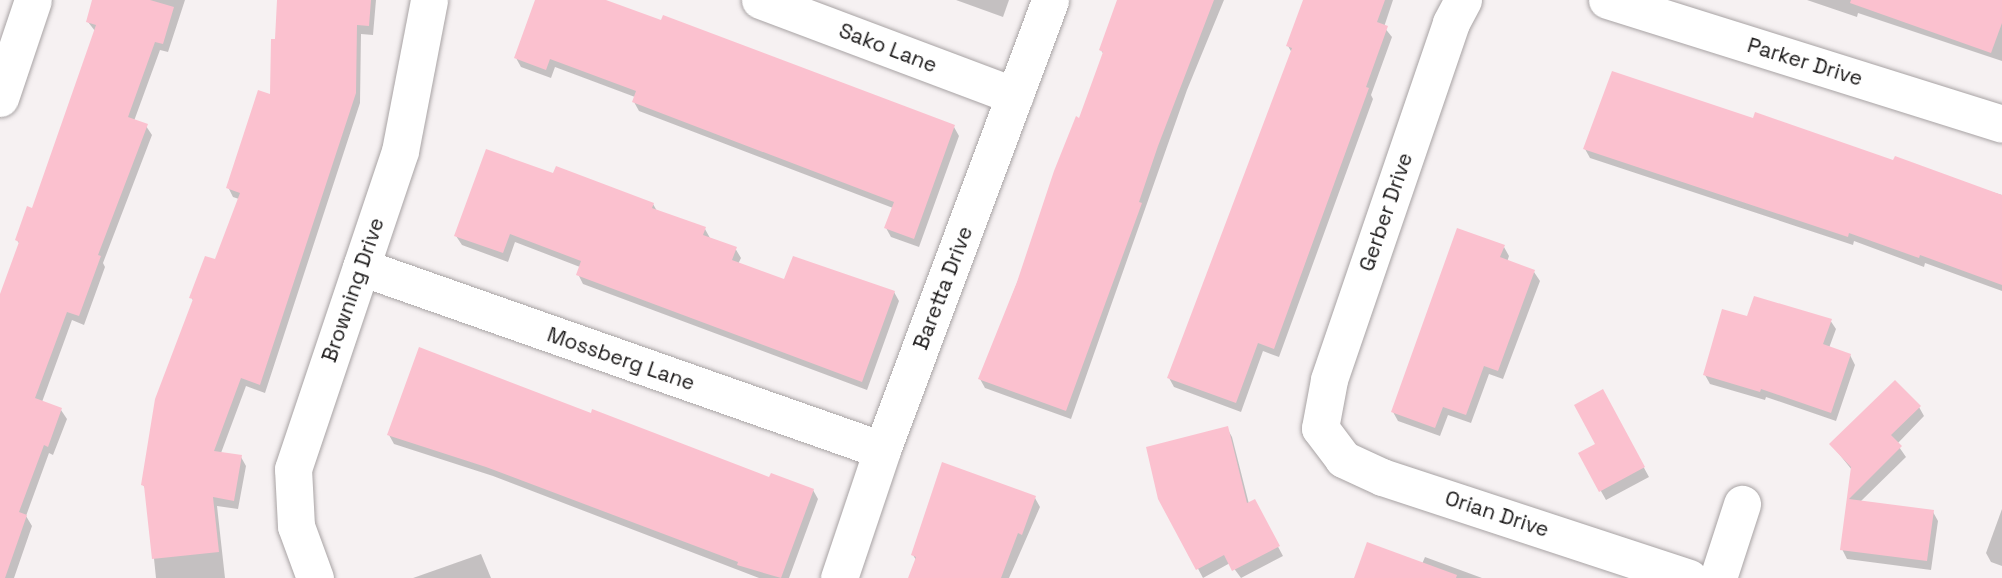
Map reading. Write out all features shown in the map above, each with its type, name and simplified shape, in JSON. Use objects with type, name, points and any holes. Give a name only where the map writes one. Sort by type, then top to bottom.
[{"type":"street","points":[[0,98],[33,0]]},
{"type":"street","name":"Browning Drive","points":[[315,578],[296,526],[293,469],[400,151],[429,0]]},
{"type":"street","name":"Sako Lane","points":[[760,0],[1015,96]]},
{"type":"street","name":"Baretta Drive","points":[[839,578],[882,450],[1050,0]]},
{"type":"street","name":"Gerber Drive","points":[[1320,428],[1329,380],[1451,23],[1463,0]]},
{"type":"street","name":"Parker Drive","points":[[1607,0],[2002,124]]},
{"type":"street","name":"Mossberg Lane","points":[[361,267],[882,450]]},
{"type":"street","name":"Orian Drive","points":[[1320,428],[1343,459],[1382,477],[1689,578]]},
{"type":"street","points":[[1718,578],[1742,504]]},
{"type":"building","points":[[92,0],[150,0],[174,7],[163,44],[155,42],[128,117],[148,124],[98,255],[101,256],[79,316],[67,312],[35,398],[62,408],[48,447],[44,445],[19,512],[27,515],[5,578],[0,578],[0,294],[19,242],[15,240],[27,206],[32,208],[96,25],[86,22]]},
{"type":"building","points":[[277,0],[371,0],[369,26],[357,25],[356,93],[260,385],[241,378],[214,451],[242,455],[234,501],[213,497],[219,552],[152,559],[144,486],[141,485],[155,399],[193,299],[189,298],[205,256],[215,259],[240,193],[226,188],[258,90],[270,94],[271,39],[275,39]]},
{"type":"building","points":[[535,0],[606,0],[661,20],[663,15],[955,125],[914,239],[884,228],[894,202],[632,102],[636,91],[550,59],[546,70],[514,58]]},
{"type":"building","points":[[1117,0],[1214,0],[1158,146],[1139,202],[1142,203],[1066,411],[978,379],[1017,282],[1054,171],[1076,116],[1079,118],[1103,52],[1099,50]]},
{"type":"building","points":[[1303,0],[1385,0],[1377,22],[1388,26],[1366,87],[1369,88],[1274,349],[1258,343],[1236,403],[1167,378],[1292,48],[1286,46]]},
{"type":"building","points":[[1851,0],[2002,0],[2002,23],[1991,53],[1850,3]]},
{"type":"building","points":[[1612,71],[1753,118],[1755,112],[1893,160],[1895,156],[2002,195],[2002,285],[1920,255],[1919,258],[1849,233],[1848,237],[1583,149]]},
{"type":"building","points":[[486,149],[553,173],[556,166],[654,203],[652,208],[706,227],[703,235],[737,247],[732,260],[784,279],[793,256],[895,291],[862,382],[576,275],[581,261],[510,234],[503,253],[454,236]]},
{"type":"building","points":[[1457,228],[1505,245],[1500,257],[1535,270],[1498,371],[1484,366],[1466,415],[1443,407],[1435,428],[1391,412]]},
{"type":"building","points":[[1754,296],[1832,319],[1823,344],[1851,354],[1831,413],[1761,389],[1760,392],[1703,375],[1722,309],[1747,316]]},
{"type":"building","points":[[419,347],[591,413],[592,409],[769,477],[771,473],[814,489],[781,578],[737,565],[738,562],[486,467],[387,435]]},
{"type":"building","points":[[1895,380],[1921,406],[1891,435],[1902,446],[1849,499],[1934,510],[1927,561],[1840,550],[1851,467],[1829,444]]},
{"type":"building","points":[[1603,389],[1645,467],[1599,492],[1578,453],[1595,444],[1574,405]]},
{"type":"building","points":[[1228,426],[1247,503],[1255,499],[1280,546],[1232,571],[1224,555],[1196,570],[1158,499],[1146,447]]},
{"type":"building","points":[[942,462],[1036,496],[1022,535],[1018,533],[1001,578],[908,578],[916,557],[911,555]]},
{"type":"building","points":[[1367,542],[1457,575],[1456,578],[1354,578]]}]
